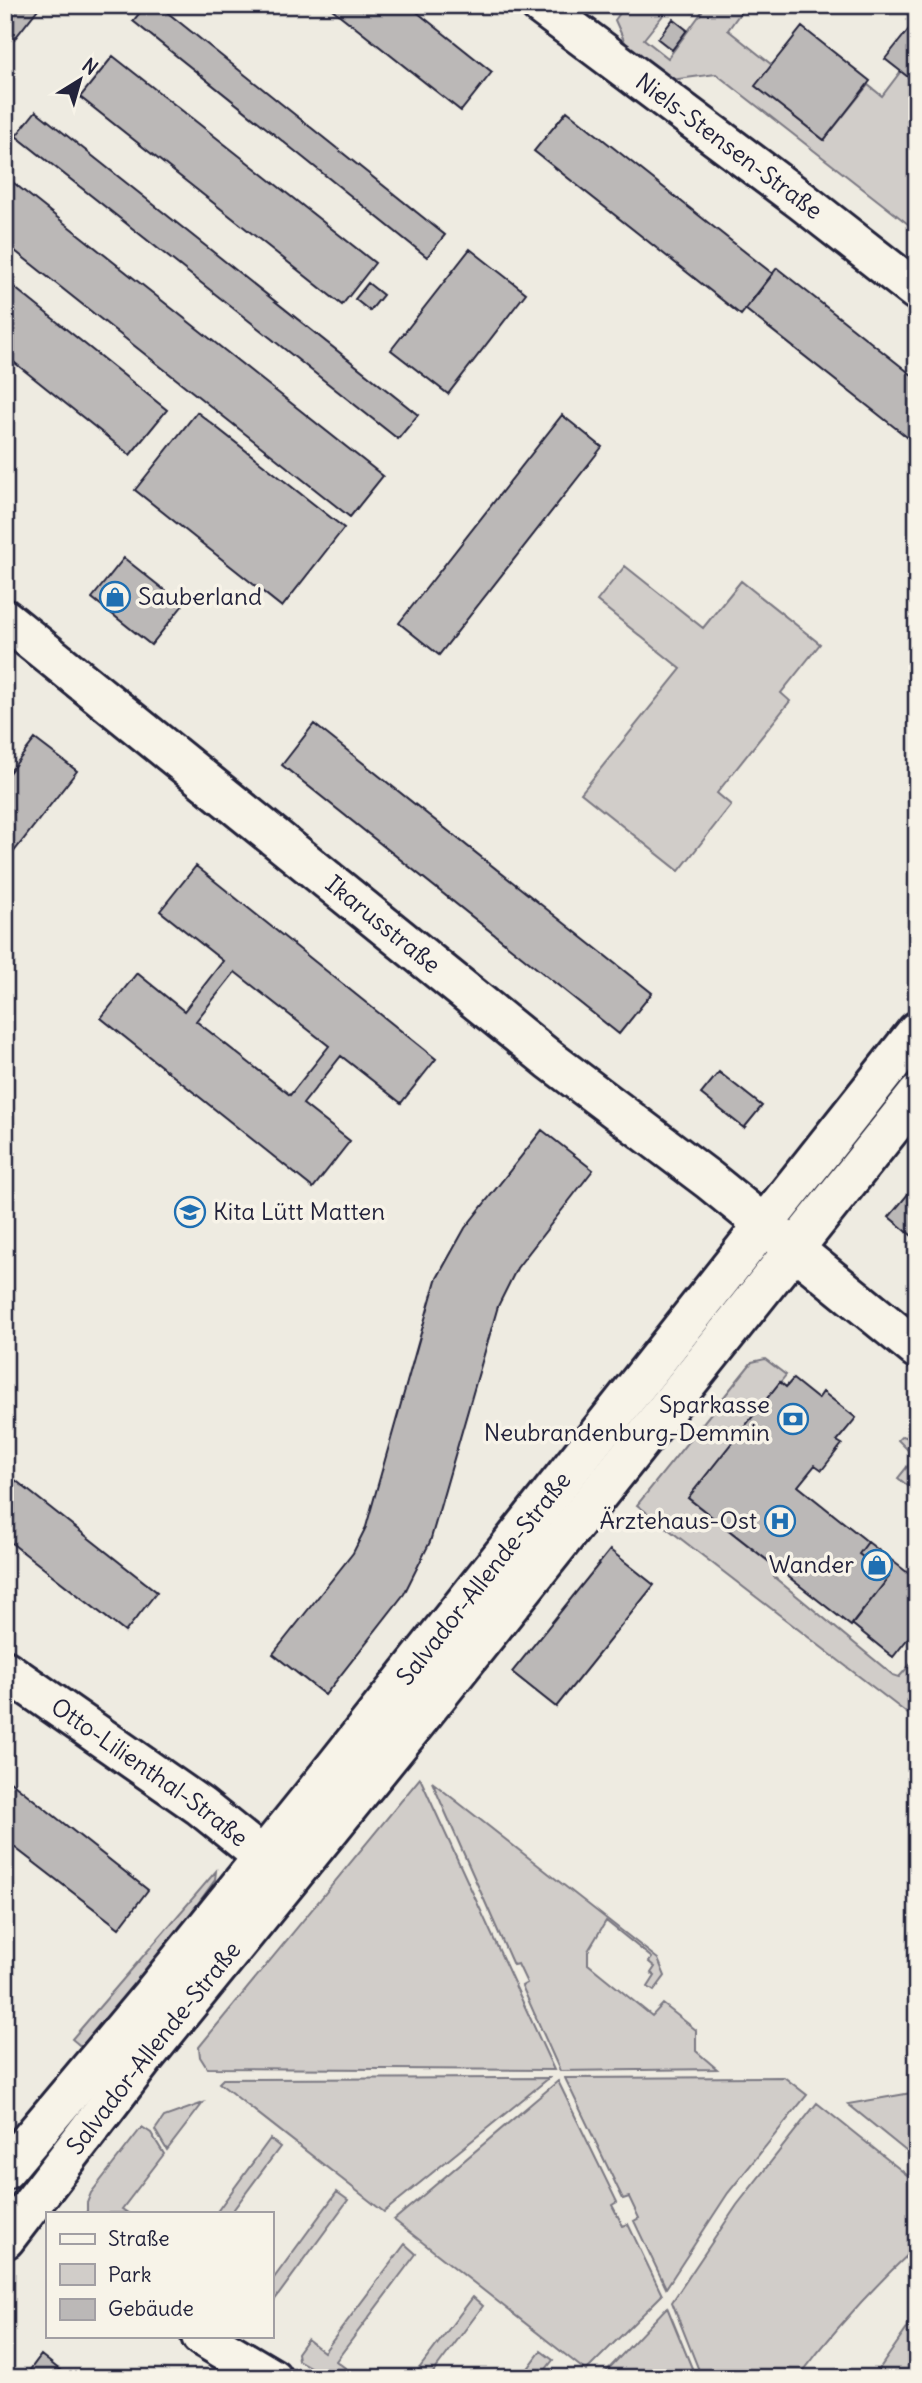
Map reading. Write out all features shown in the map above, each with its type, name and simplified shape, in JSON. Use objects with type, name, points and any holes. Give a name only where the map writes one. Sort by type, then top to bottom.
[{"type":"street","name":"Niels-Stensen-Straße","points":[[540,5],[579,17],[802,201],[917,291]]},
{"type":"street","name":"Ikarusstraße","points":[[5,619],[550,1060],[764,1225]]},
{"type":"street","name":"Salvador-Allende-Straße","points":[[20,2226],[144,2058],[276,1868],[764,1225],[917,1031]]},
{"type":"street","name":"Salvador-Allende-Straße","points":[[5,2170],[276,1868],[793,1249],[917,1095]]},
{"type":"street","points":[[764,1225],[917,1349]]},
{"type":"street","name":"Otto-Lilienthal-Straße","points":[[5,1670],[200,1806],[276,1868]]},
{"type":"street","points":[[204,2338],[271,2378]]},
{"type":"green space","points":[[626,5],[652,5],[664,14],[644,39],[668,58],[702,12],[696,7],[692,12],[684,5],[737,5],[743,9],[728,30],[772,65],[756,86],[824,140],[868,85],[882,96],[901,71],[917,84],[917,231],[716,74],[671,80],[627,47],[615,20]]},
{"type":"green space","points":[[625,566],[703,628],[741,581],[820,644],[781,693],[790,701],[717,793],[731,805],[679,871],[581,793],[681,669],[597,601]]},
{"type":"green space","points":[[765,1359],[786,1375],[688,1498],[779,1570],[774,1577],[893,1675],[899,1677],[917,1657],[917,1721],[637,1505],[752,1362]]},
{"type":"green space","points":[[902,1436],[917,1445],[917,1493],[898,1478],[915,1457],[898,1440]]},
{"type":"green space","points":[[420,1778],[554,2070],[207,2068],[200,2057],[199,2047]]},
{"type":"green space","points":[[432,1782],[658,1959],[665,1976],[654,1991],[648,1987],[655,1976],[651,1973],[655,1967],[649,1962],[652,1958],[606,1921],[588,1951],[588,1964],[652,2016],[663,2004],[696,2030],[696,2051],[717,2069],[560,2071],[522,1986],[527,1983],[518,1964],[513,1965]]},
{"type":"green space","points":[[216,1871],[215,1880],[170,1942],[84,2049],[72,2039]]},
{"type":"green space","points":[[784,2077],[807,2095],[728,2193],[666,2288],[634,2221],[639,2218],[629,2197],[623,2199],[565,2078]]},
{"type":"green space","points":[[549,2078],[384,2212],[219,2083],[223,2079]]},
{"type":"green space","points":[[558,2081],[617,2202],[612,2205],[623,2226],[628,2224],[662,2295],[586,2371],[394,2220]]},
{"type":"green space","points":[[917,2092],[917,2160],[848,2104]]},
{"type":"green space","points":[[203,2103],[167,2150],[155,2130],[164,2117]]},
{"type":"green space","points":[[817,2103],[917,2183],[917,2246],[854,2309],[798,2378],[702,2378],[672,2302],[737,2205]]},
{"type":"green space","points":[[142,2127],[151,2133],[164,2154],[122,2209],[126,2212],[87,2212],[91,2193]]},
{"type":"green space","points":[[270,2139],[280,2147],[232,2212],[217,2212]]},
{"type":"green space","points":[[337,2192],[348,2200],[273,2302],[273,2279]]},
{"type":"green space","points":[[405,2244],[416,2254],[336,2361],[356,2376],[355,2378],[329,2378],[298,2360],[297,2353],[307,2339],[324,2352]]},
{"type":"green space","points":[[473,2297],[483,2306],[429,2378],[412,2378]]},
{"type":"green space","points":[[667,2307],[696,2378],[600,2378]]},
{"type":"green space","points":[[917,2314],[917,2378],[873,2378]]},
{"type":"green space","points":[[541,2351],[553,2360],[539,2378],[521,2378]]},
{"type":"building","points":[[5,5],[41,5],[5,51]]},
{"type":"building","points":[[146,5],[158,5],[445,235],[427,257],[133,21]]},
{"type":"building","points":[[327,5],[408,5],[492,72],[461,111]]},
{"type":"building","points":[[673,19],[687,30],[672,50],[658,39]]},
{"type":"building","points":[[917,19],[917,84],[885,59]]},
{"type":"building","points":[[802,27],[870,81],[824,140],[755,86]]},
{"type":"building","points":[[113,56],[375,263],[342,305],[80,97]]},
{"type":"building","points":[[36,111],[418,415],[398,439],[16,136]]},
{"type":"building","points":[[567,111],[773,274],[741,315],[534,151]]},
{"type":"building","points":[[5,176],[383,476],[350,517],[5,243]]},
{"type":"building","points":[[470,249],[526,293],[448,394],[391,350]]},
{"type":"building","points":[[777,268],[917,379],[917,445],[745,309]]},
{"type":"building","points":[[5,280],[167,410],[130,455],[5,355]]},
{"type":"building","points":[[368,283],[383,295],[370,311],[355,299]]},
{"type":"building","points":[[197,412],[344,528],[282,607],[135,490]]},
{"type":"building","points":[[562,415],[602,447],[439,655],[399,623]]},
{"type":"building","points":[[124,558],[183,605],[151,645],[92,598]]},
{"type":"building","points":[[314,724],[652,993],[619,1034],[282,765]]},
{"type":"building","points":[[35,739],[77,771],[5,863],[5,778]]},
{"type":"building","points":[[196,866],[436,1059],[401,1103],[341,1056],[303,1104],[350,1141],[313,1188],[101,1018],[137,973],[184,1011],[223,961],[160,911]],"holes":[[[235,972],[329,1046],[290,1095],[196,1021]]]},
{"type":"building","points":[[719,1072],[762,1106],[744,1128],[701,1094]]},
{"type":"building","points":[[542,1130],[593,1170],[517,1268],[498,1306],[430,1542],[404,1594],[325,1695],[273,1654],[353,1553],[366,1527],[436,1280],[465,1228]]},
{"type":"building","points":[[917,1183],[917,1240],[889,1217]]},
{"type":"building","name":"Ärztehaus-Ost","points":[[793,1379],[818,1399],[823,1392],[856,1418],[837,1441],[842,1444],[822,1470],[815,1465],[798,1486],[868,1542],[859,1554],[889,1577],[851,1626],[688,1498],[780,1382],[786,1387]]},
{"type":"building","points":[[5,1472],[157,1592],[125,1632],[5,1538]]},
{"type":"building","points":[[868,1542],[917,1580],[917,1627],[893,1657],[852,1624],[889,1577],[859,1554]]},
{"type":"building","points":[[610,1550],[654,1585],[556,1707],[512,1672]]},
{"type":"building","points":[[5,1777],[148,1890],[119,1928],[5,1840]]},
{"type":"building","points":[[41,2355],[70,2378],[24,2378]]},
{"type":"place","name":"Sauberland","points":[[115,597]]},
{"type":"place","name":"Kita Lütt Matten","points":[[190,1212]]},
{"type":"place","name":"Sparkasse Neubrandenburg-Demmin","points":[[793,1419]]},
{"type":"place","name":"Ärztehaus-Ost","points":[[780,1521]]},
{"type":"place","name":"Wander","points":[[877,1565]]}]
